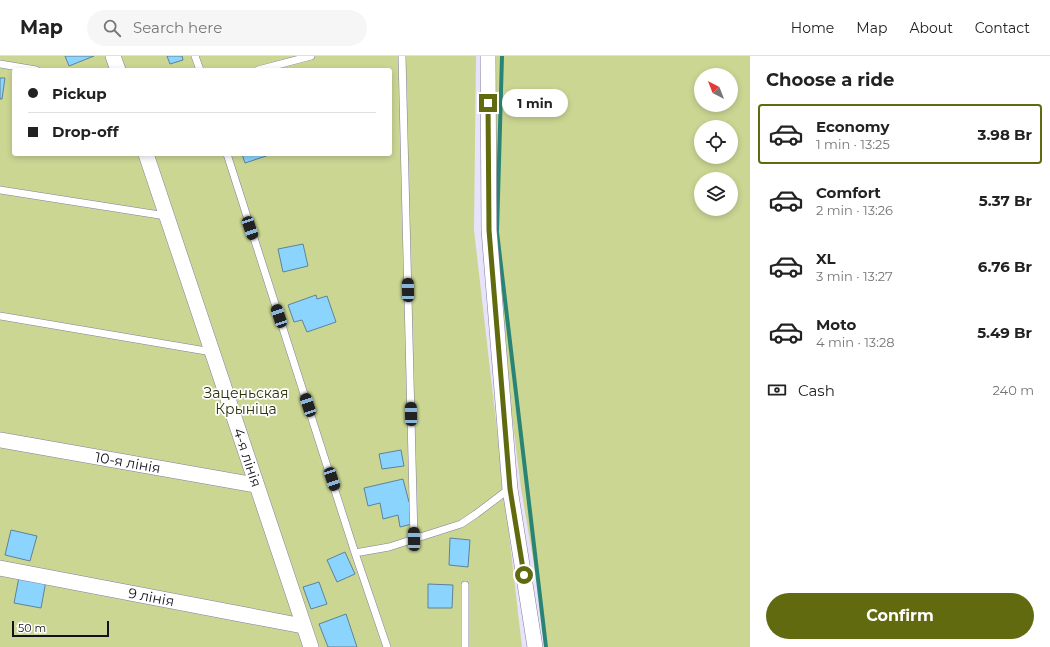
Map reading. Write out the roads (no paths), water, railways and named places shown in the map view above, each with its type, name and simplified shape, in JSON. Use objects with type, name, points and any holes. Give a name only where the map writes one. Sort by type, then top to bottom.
[{"type":"street","points":[[113,56],[117,68]]},
{"type":"street","points":[[488,56],[489,230],[510,489],[535,647]]},
{"type":"street","name":"4-я лінія","points":[[147,156],[311,647]]},
{"type":"street","name":"10-я лінія","points":[[0,440],[256,485]]},
{"type":"street","name":"9 лінія","points":[[0,568],[303,626]]},
{"type":"lane","points":[[195,56],[199,68]]},
{"type":"lane","points":[[266,68],[311,56]]},
{"type":"lane","points":[[402,56],[414,539]]},
{"type":"lane","points":[[0,64],[24,68]]},
{"type":"lane","points":[[228,156],[355,553],[387,647]]},
{"type":"lane","points":[[0,190],[166,216]]},
{"type":"lane","points":[[0,316],[212,352]]},
{"type":"lane","points":[[355,553],[389,547],[461,524],[510,489]]},
{"type":"lane","points":[[465,585],[465,647]]},
{"type":"waterway","points":[[502,56],[497,232],[546,647]]},
{"type":"park label","name":"Заценьская Крыніца","points":[[246,402]]}]
